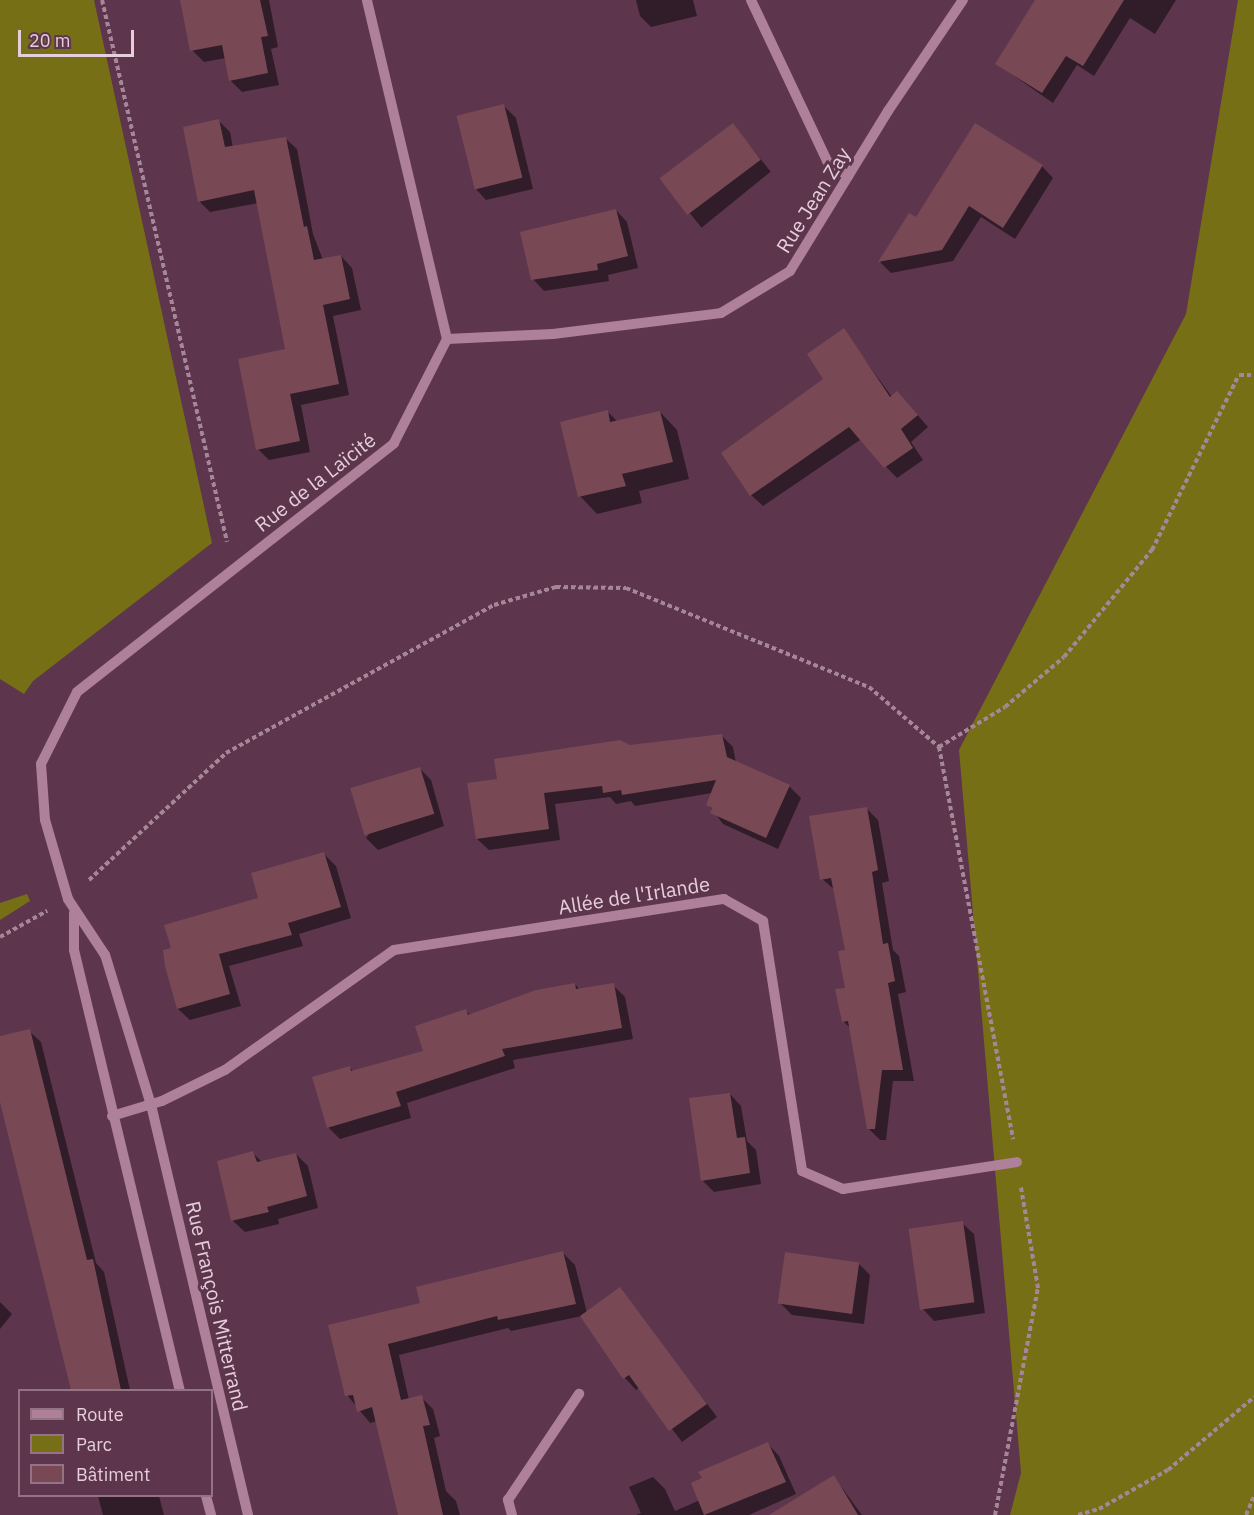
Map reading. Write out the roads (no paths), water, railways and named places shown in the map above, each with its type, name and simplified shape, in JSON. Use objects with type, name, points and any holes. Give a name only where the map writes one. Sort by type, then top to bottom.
[{"type":"street","points":[[367,0],[447,339]]},
{"type":"street","points":[[751,0],[827,161],[848,176]]},
{"type":"street","name":"Rue Jean Zay","points":[[447,339],[553,334],[721,313],[790,271],[848,176],[963,0]]},
{"type":"street","name":"Rue de la Laïcité","points":[[74,912],[68,899],[45,820],[41,764],[77,692],[394,443],[447,339]]},
{"type":"street","name":"Allée de l'Irlande","points":[[151,1106],[225,1070],[394,950],[724,899],[763,921],[802,1171],[843,1189],[1017,1162]]},
{"type":"street","points":[[74,912],[74,950],[112,1116],[180,1389]]},
{"type":"street","name":"Rue François Mitterrand","points":[[74,912],[105,955],[151,1106],[248,1515]]},
{"type":"street","points":[[112,1116],[151,1106]]},
{"type":"street","points":[[512,1515],[508,1500],[579,1394]]},
{"type":"street","points":[[206,1497],[211,1515]]}]
